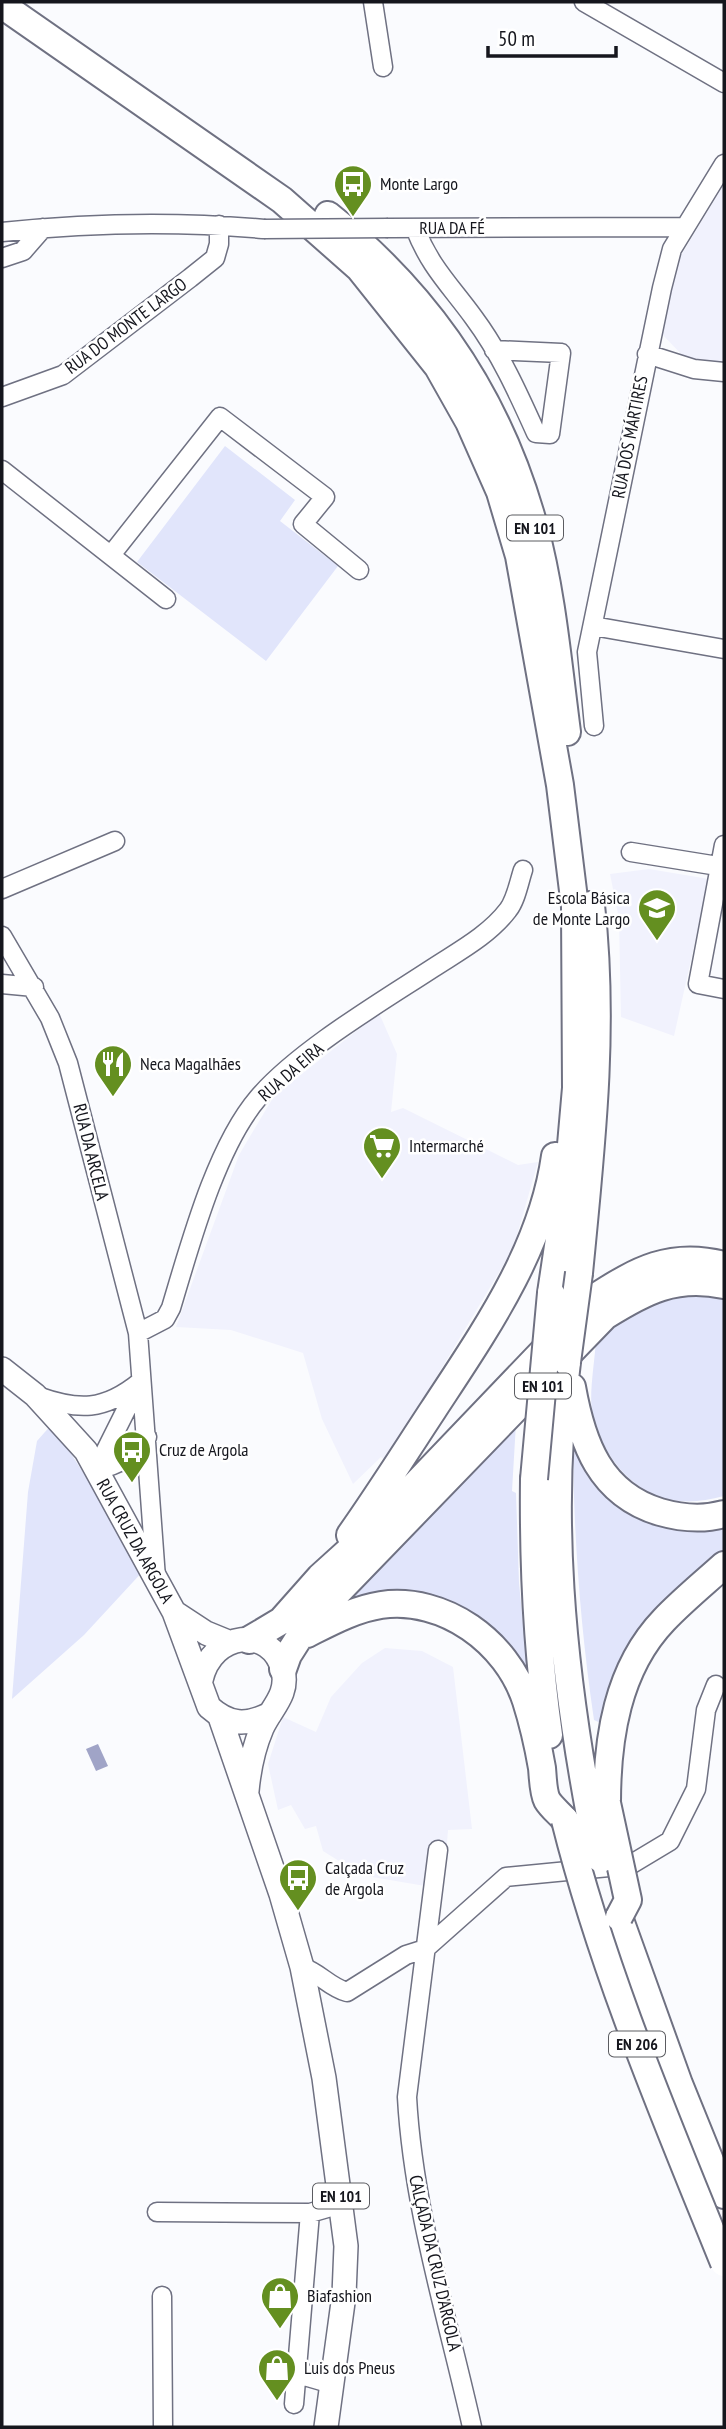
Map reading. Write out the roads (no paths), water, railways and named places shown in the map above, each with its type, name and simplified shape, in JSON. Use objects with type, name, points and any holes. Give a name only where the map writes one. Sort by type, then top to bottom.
[{"type":"highway","name":"EN 101","points":[[28,2],[268,168],[353,234],[401,282],[447,339],[484,394],[514,462],[535,527],[553,623],[591,909],[598,1000],[597,1091],[568,1362],[568,1422]]},
{"type":"highway","name":"EN 101","points":[[2,5],[282,200],[328,239],[376,287],[438,367],[469,422],[500,492],[519,556],[560,785],[575,907],[576,1088],[568,1179],[551,1293],[534,1479]]},
{"type":"highway","points":[[320,1577],[485,1330],[522,1261],[552,1177],[563,1097],[576,1088]]},
{"type":"highway","points":[[239,1641],[281,1621],[320,1577],[373,1529],[594,1298],[634,1272],[667,1261],[705,1260],[724,1265]]},
{"type":"highway","points":[[283,1669],[309,1622],[605,1316],[642,1293],[672,1283],[707,1282],[724,1285]]},
{"type":"highway","points":[[568,1422],[613,1488],[645,1507],[677,1516],[711,1518],[724,1514]]},
{"type":"highway","name":"EN 206","points":[[568,1422],[556,1496],[565,1647],[588,1813],[594,1928],[656,2095],[724,2263]]},
{"type":"highway","name":"EN 206","points":[[534,1479],[533,1550],[539,1645],[549,1734],[628,1900],[619,1917],[679,2084],[724,2195]]},
{"type":"highway","points":[[302,1636],[355,1611],[384,1605],[412,1606],[445,1613],[464,1623],[493,1645],[512,1669],[536,1736],[547,1800],[588,1813],[607,1759],[616,1707],[636,1660],[662,1621],[724,1565]]},
{"type":"main road","name":"EN 101","points":[[2,1369],[36,1395],[86,1451],[96,1469]]},
{"type":"main road","name":"RUA CRUZ DA ARGOLA","points":[[96,1469],[174,1612]]},
{"type":"main road","name":"EN 101","points":[[174,1612],[206,1633],[270,1650],[283,1669],[285,1685],[280,1701],[270,1714],[250,1760],[246,1797]]},
{"type":"main road","name":"EN 101","points":[[174,1612],[201,1680],[206,1700],[219,1717],[281,1894],[302,1967],[324,2078],[346,2246],[344,2295],[326,2427]]},
{"type":"main road","points":[[201,1680],[209,1657],[239,1641]]},
{"type":"main road","points":[[219,1717],[245,1723],[254,1722],[270,1714]]},
{"type":"street","points":[[373,2],[383,67]]},
{"type":"street","points":[[584,2],[612,8],[724,83]]},
{"type":"street","name":"RUA DOS MÁRTIRES","points":[[594,726],[587,652],[647,354],[672,249],[724,164]]},
{"type":"street","name":"RUA DA FÉ","points":[[2,232],[43,228],[219,225],[264,229],[685,227]]},
{"type":"street","name":"RUA DO MONTE LARGO","points":[[2,397],[63,375],[190,278],[215,258],[219,244],[219,225]]},
{"type":"street","points":[[2,258],[23,251],[43,228]]},
{"type":"street","points":[[415,228],[427,258],[495,350],[514,383],[536,433],[550,434],[561,353],[495,350]]},
{"type":"street","points":[[647,354],[694,369],[724,372]]},
{"type":"street","points":[[111,555],[220,417],[325,497],[303,524],[359,570]]},
{"type":"street","points":[[2,470],[166,599]]},
{"type":"street","points":[[593,626],[724,649]]},
{"type":"street","points":[[2,889],[115,841]]},
{"type":"street","points":[[724,845],[698,984],[724,989]]},
{"type":"street","points":[[631,852],[722,867]]},
{"type":"street","name":"RUA DA EIRA","points":[[138,1333],[165,1319],[171,1308],[215,1176],[238,1129],[258,1097],[296,1063],[363,1013],[484,934],[510,908],[523,870]]},
{"type":"street","name":"RUA DA ARCELA","points":[[2,936],[50,1018],[68,1063],[138,1333],[142,1363],[140,1382],[148,1437],[156,1578]]},
{"type":"street","points":[[2,984],[33,987]]},
{"type":"street","points":[[36,1395],[80,1407],[103,1404],[124,1394],[140,1382]]},
{"type":"street","points":[[96,1469],[140,1382]]},
{"type":"street","points":[[96,1469],[117,1465],[136,1451],[148,1437]]},
{"type":"street","points":[[302,1967],[315,1971],[333,1988],[347,1992],[406,1955],[425,1949],[506,1877],[630,1865],[670,1841],[696,1789],[706,1710],[716,1685]]},
{"type":"street","name":"CALÇADA DA CRUZ D'ARGOLA","points":[[438,1850],[407,2097],[415,2175],[472,2427]]},
{"type":"street","points":[[157,2212],[310,2213],[341,2204]]},
{"type":"street","points":[[294,2404],[310,2213]]},
{"type":"street","points":[[162,2297],[163,2427]]},
{"type":"street","points":[[297,2367],[308,2377],[332,2384]]},
{"type":"water","points":[[98,1744],[108,1766],[96,1771],[86,1749]]},
{"type":"place","name":"Monte Largo","points":[[353,218]]},
{"type":"place","name":"Escola Básica de Monte Largo","points":[[657,942]]},
{"type":"place","name":"Neca Magalhães","points":[[113,1098]]},
{"type":"place","name":"Intermarché","points":[[382,1180]]},
{"type":"place","name":"Cruz de Argola","points":[[132,1484]]},
{"type":"place","name":"Calçada Cruz de Argola","points":[[298,1912]]},
{"type":"place","name":"Biafashion","points":[[280,2330]]},
{"type":"place","name":"Luis dos Pneus","points":[[277,2402]]}]
